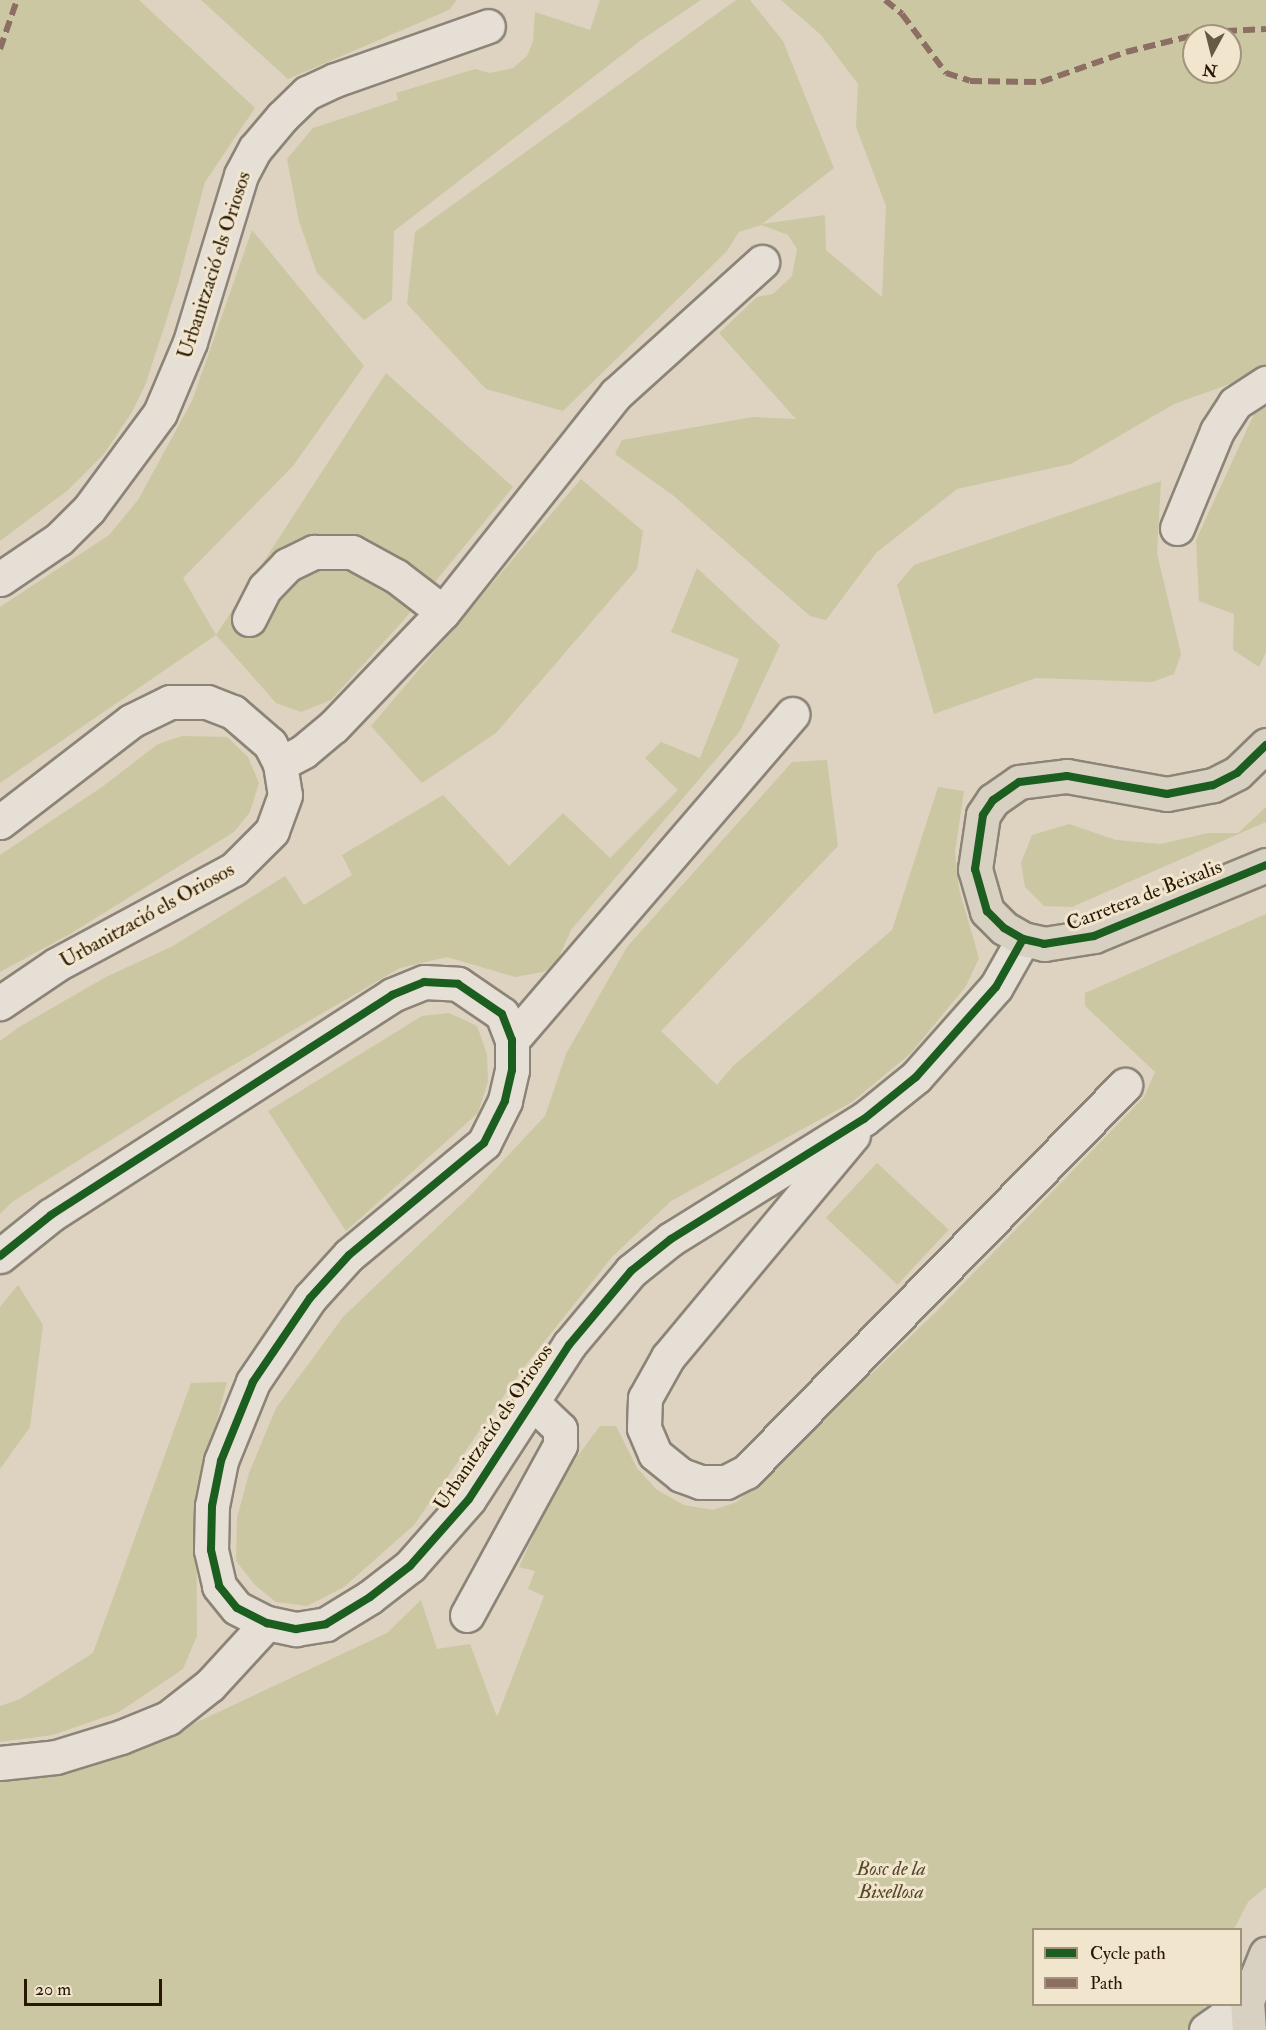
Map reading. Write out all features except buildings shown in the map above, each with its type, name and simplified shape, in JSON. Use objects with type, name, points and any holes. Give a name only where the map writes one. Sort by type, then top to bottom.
[{"type":"main road","name":"Carretera de Beixalis","points":[[1266,745],[1238,773],[1213,785],[1167,794],[1067,776],[1035,777],[1006,790],[983,815],[975,869],[987,911],[1004,928],[1023,939],[1068,943],[1094,936],[1266,865]]},
{"type":"main road","points":[[1248,2016],[1266,1954]]},
{"type":"street","name":"Urbanització els Oriosos","points":[[0,579],[59,539],[89,509],[160,413],[190,342],[241,176],[255,149],[282,117],[307,93],[335,80],[488,26]]},
{"type":"street","points":[[280,764],[304,751],[333,727],[442,612],[616,394],[762,262]]},
{"type":"street","points":[[1177,528],[1217,431],[1235,403],[1266,383]]},
{"type":"street","points":[[249,619],[265,588],[287,565],[314,552],[352,552],[396,576],[442,612]]},
{"type":"street","name":"Urbanització els Oriosos","points":[[0,822],[131,721],[170,702],[207,702],[233,712],[270,744],[280,764],[285,795],[280,816],[255,852],[196,891],[56,965],[0,1003]]},
{"type":"street","points":[[512,1040],[792,714]]},
{"type":"street","name":"Urbanització els Oriosos","points":[[0,1256],[51,1215],[392,995],[424,982],[458,984],[502,1014],[512,1040],[512,1070],[506,1101],[484,1143],[349,1255],[310,1298],[273,1348],[238,1416],[221,1461],[212,1506],[211,1550],[219,1586],[237,1608],[267,1623],[296,1629],[326,1624],[370,1597],[410,1566],[469,1499],[569,1345],[632,1271],[671,1239],[864,1119],[916,1077],[996,987],[1023,939]]},
{"type":"street","points":[[864,1119],[845,1147],[668,1357],[645,1398],[644,1428],[655,1454],[681,1475],[700,1482],[726,1482],[746,1472],[1125,1085]]},
{"type":"street","points":[[467,1614],[560,1445],[560,1429],[533,1403]]},
{"type":"street","points":[[0,1763],[56,1756],[121,1737],[168,1718],[210,1685],[267,1623]]},
{"type":"street","points":[[1206,2030],[1248,2016]]},
{"type":"green space","points":[[0,0],[139,0],[255,108],[205,182],[177,287],[146,383],[132,412],[104,454],[68,490],[0,541]]},
{"type":"green space","points":[[201,0],[457,0],[449,10],[288,79]]},
{"type":"green space","points":[[600,0],[701,0],[640,41],[394,231],[392,300],[364,320],[317,273],[299,221],[287,159],[313,128],[398,100],[396,93],[475,69],[490,73],[513,68],[527,56],[533,41],[535,12],[590,30]]},
{"type":"green space","points":[[736,0],[750,0],[783,41],[834,168],[762,224],[825,215],[826,250],[882,297],[886,206],[856,127],[858,84],[821,35],[781,0],[1266,0],[1266,371],[1174,404],[1071,464],[957,489],[876,553],[826,620],[810,616],[674,496],[615,454],[622,440],[753,417],[796,419],[719,333],[757,297],[773,294],[792,276],[797,249],[788,235],[761,225],[739,232],[727,251],[563,411],[486,389],[407,304],[415,232]]},
{"type":"green space","points":[[252,230],[364,366],[293,466],[183,578],[216,635],[0,783],[0,607],[109,535],[138,500],[192,401]]},
{"type":"green space","points":[[386,373],[513,487],[402,622],[331,700],[301,712],[276,703],[216,635]]},
{"type":"green space","points":[[1266,398],[1266,652],[1259,667],[1233,650],[1234,614],[1199,601],[1196,540],[1261,399]]},
{"type":"green space","points":[[581,479],[643,531],[637,569],[496,733],[422,783],[371,726]]},
{"type":"green space","points":[[1161,481],[1157,553],[1181,654],[1174,674],[1152,682],[1036,678],[934,714],[897,585],[914,565]]},
{"type":"green space","points":[[697,568],[780,645],[740,731],[571,930],[556,964],[543,972],[515,977],[447,957],[400,968],[194,1088],[12,1202],[0,1214],[0,1041],[19,1027],[106,977],[173,946],[285,876],[304,905],[352,875],[342,855],[443,795],[509,866],[563,813],[610,858],[678,790],[645,758],[661,742],[700,758],[739,659],[671,632]]},
{"type":"green space","points":[[182,736],[227,737],[248,757],[259,783],[250,812],[234,832],[70,934],[0,972],[0,855],[102,787],[158,744]]},
{"type":"green space","points":[[827,760],[838,846],[661,1031],[717,1085],[733,1066],[892,930],[938,787],[964,791],[955,852],[959,889],[979,958],[966,986],[911,1053],[852,1102],[671,1201],[612,1257],[524,1367],[414,1525],[344,1587],[307,1606],[276,1602],[255,1585],[236,1561],[237,1518],[249,1473],[276,1408],[343,1317],[470,1196],[545,1116],[566,1054],[627,947],[792,762]]},
{"type":"green space","points":[[1266,807],[1266,822],[1072,907],[1044,906],[1025,887],[1021,863],[1032,835],[1069,824],[1116,840],[1161,844],[1208,833],[1238,833]]},
{"type":"green space","name":"Bosc de la Bixellosa","points":[[1266,914],[1266,1887],[1248,1902],[1235,1928],[1032,1928],[1032,2006],[1205,2006],[1199,2030],[0,2030],[0,1780],[84,1764],[163,1738],[387,1633],[421,1600],[437,1649],[470,1644],[497,1717],[544,1596],[528,1589],[535,1571],[519,1567],[557,1484],[600,1426],[616,1426],[637,1468],[657,1490],[684,1505],[713,1510],[737,1502],[934,1314],[1144,1097],[1155,1072],[1085,1006],[1085,993]]},
{"type":"green space","points":[[449,1013],[477,1026],[487,1054],[488,1081],[478,1113],[346,1231],[268,1111],[422,1016]]},
{"type":"green space","points":[[877,1163],[949,1230],[898,1285],[826,1218]]},
{"type":"green space","points":[[18,1285],[43,1325],[30,1427],[0,1469],[0,1307]]},
{"type":"green space","points":[[227,1382],[196,1500],[197,1636],[183,1669],[119,1712],[53,1735],[0,1742],[0,1706],[20,1699],[93,1653],[191,1383]]},
{"type":"marked path","points":[[0,49],[17,0]]},
{"type":"marked path","points":[[885,0],[902,14],[946,73],[970,81],[1041,82],[1126,52],[1207,32],[1266,29]]},
{"type":"cycle path","points":[[1266,745],[1237,773],[1213,785],[1167,794],[1067,776],[1019,782],[993,800],[983,815],[975,869],[987,911],[1004,928],[1023,939],[1044,944],[1094,936],[1266,865]]},
{"type":"cycle path","points":[[0,1256],[51,1215],[392,995],[424,982],[458,984],[502,1014],[512,1040],[512,1070],[505,1101],[484,1143],[349,1255],[310,1298],[253,1382],[221,1461],[212,1506],[211,1550],[219,1586],[237,1608],[267,1623],[296,1629],[326,1624],[370,1597],[410,1566],[469,1499],[569,1345],[631,1271],[671,1239],[864,1119],[916,1077],[996,987],[1023,939]]}]
